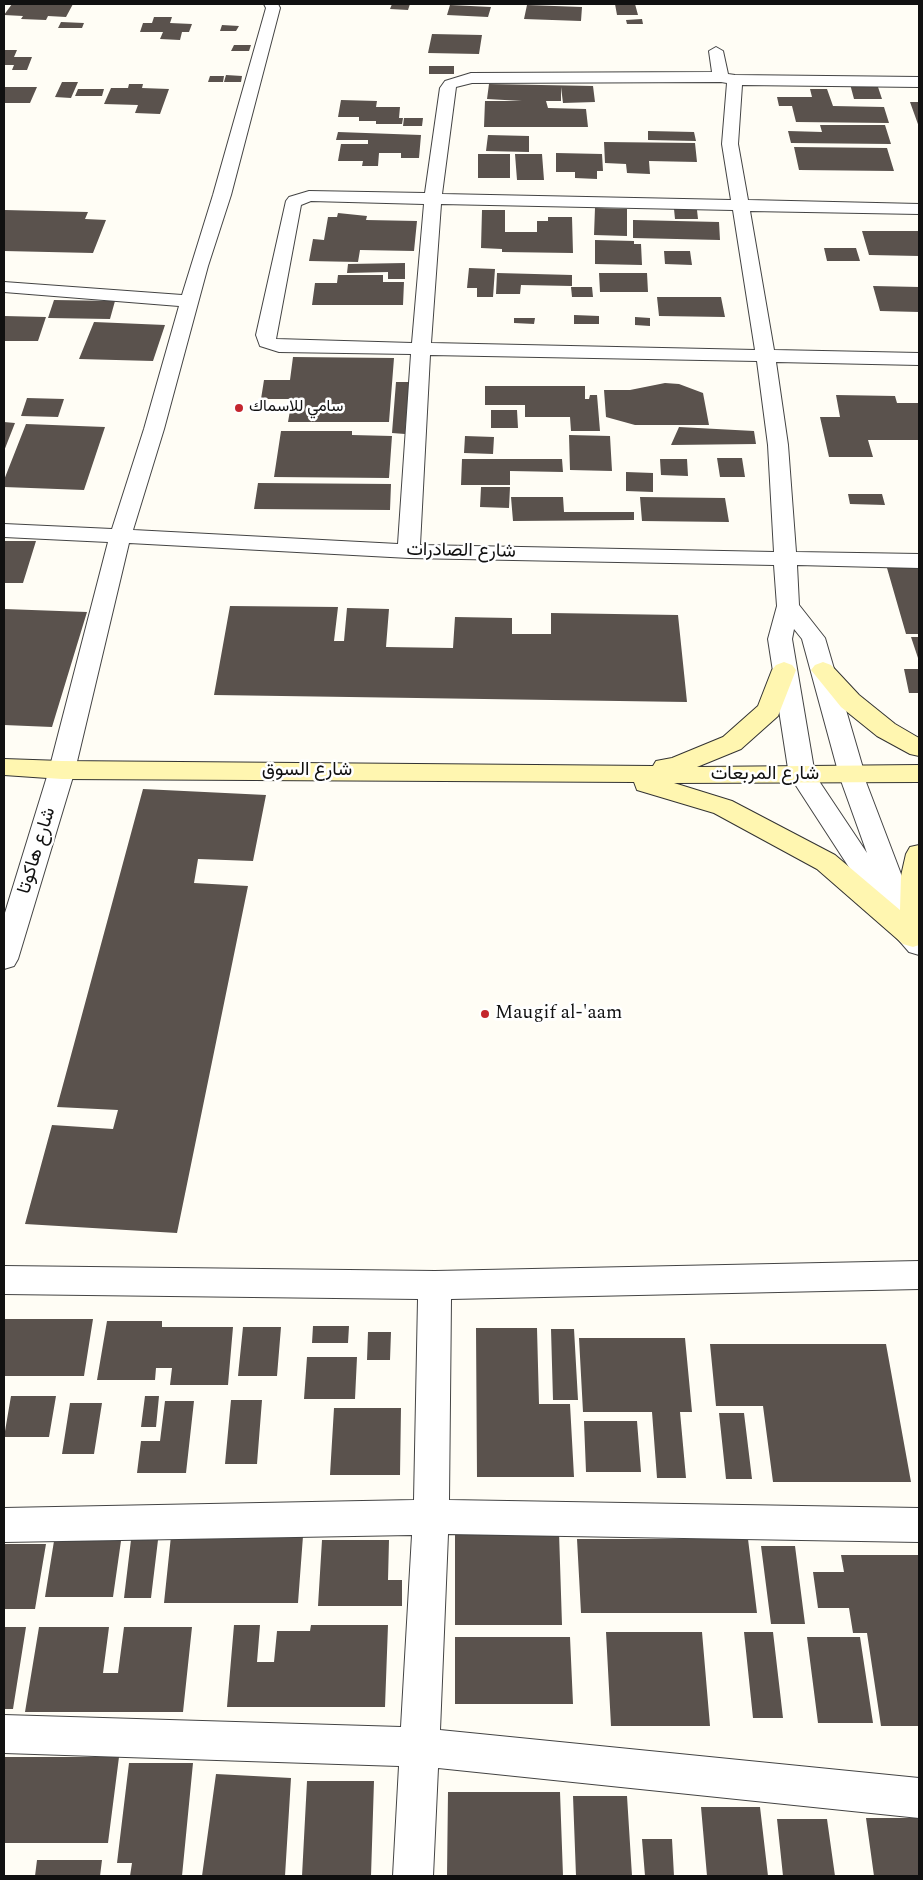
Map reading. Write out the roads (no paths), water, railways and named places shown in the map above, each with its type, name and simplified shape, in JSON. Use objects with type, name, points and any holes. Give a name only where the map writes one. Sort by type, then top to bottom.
[{"type":"main road","points":[[611,773],[676,766],[732,743],[769,710],[784,670]]},
{"type":"main road","points":[[822,670],[850,701],[886,730],[919,748]]},
{"type":"main road","name":"شارع السوق","points":[[4,767],[62,770],[611,773]]},
{"type":"main road","points":[[611,773],[723,807],[826,862],[910,935]]},
{"type":"main road","name":"شارع المربعات","points":[[611,773],[711,776],[919,774]]},
{"type":"main road","points":[[910,935],[914,876],[919,854]]},
{"type":"street","name":"شارع هاكوتا","points":[[4,959],[10,924],[62,770],[120,537],[154,430],[222,195],[273,8],[271,4]]},
{"type":"street","points":[[716,51],[728,78],[730,144],[766,357],[778,445],[788,606],[780,639],[802,775],[910,935]]},
{"type":"street","points":[[409,551],[426,265],[433,199],[450,84],[471,78],[728,78],[919,82]]},
{"type":"street","points":[[919,209],[309,196],[295,201],[292,206],[265,334],[267,342],[279,346],[919,360]]},
{"type":"street","points":[[4,287],[190,301]]},
{"type":"street","name":"شارع الصادرات","points":[[4,530],[409,551],[919,561]]},
{"type":"street","points":[[788,606],[812,638],[852,775],[910,935]]},
{"type":"street","points":[[4,1280],[435,1285],[919,1276]]},
{"type":"street","points":[[413,1876],[431,1518],[435,1285]]},
{"type":"street","points":[[4,1524],[431,1518],[919,1525]]},
{"type":"street","points":[[4,1734],[419,1747],[919,1798]]},
{"type":"place","name":"سامي للاسماك","points":[[239,408]]},
{"type":"place","name":"Maugif al-'aam","points":[[485,1014]]}]
